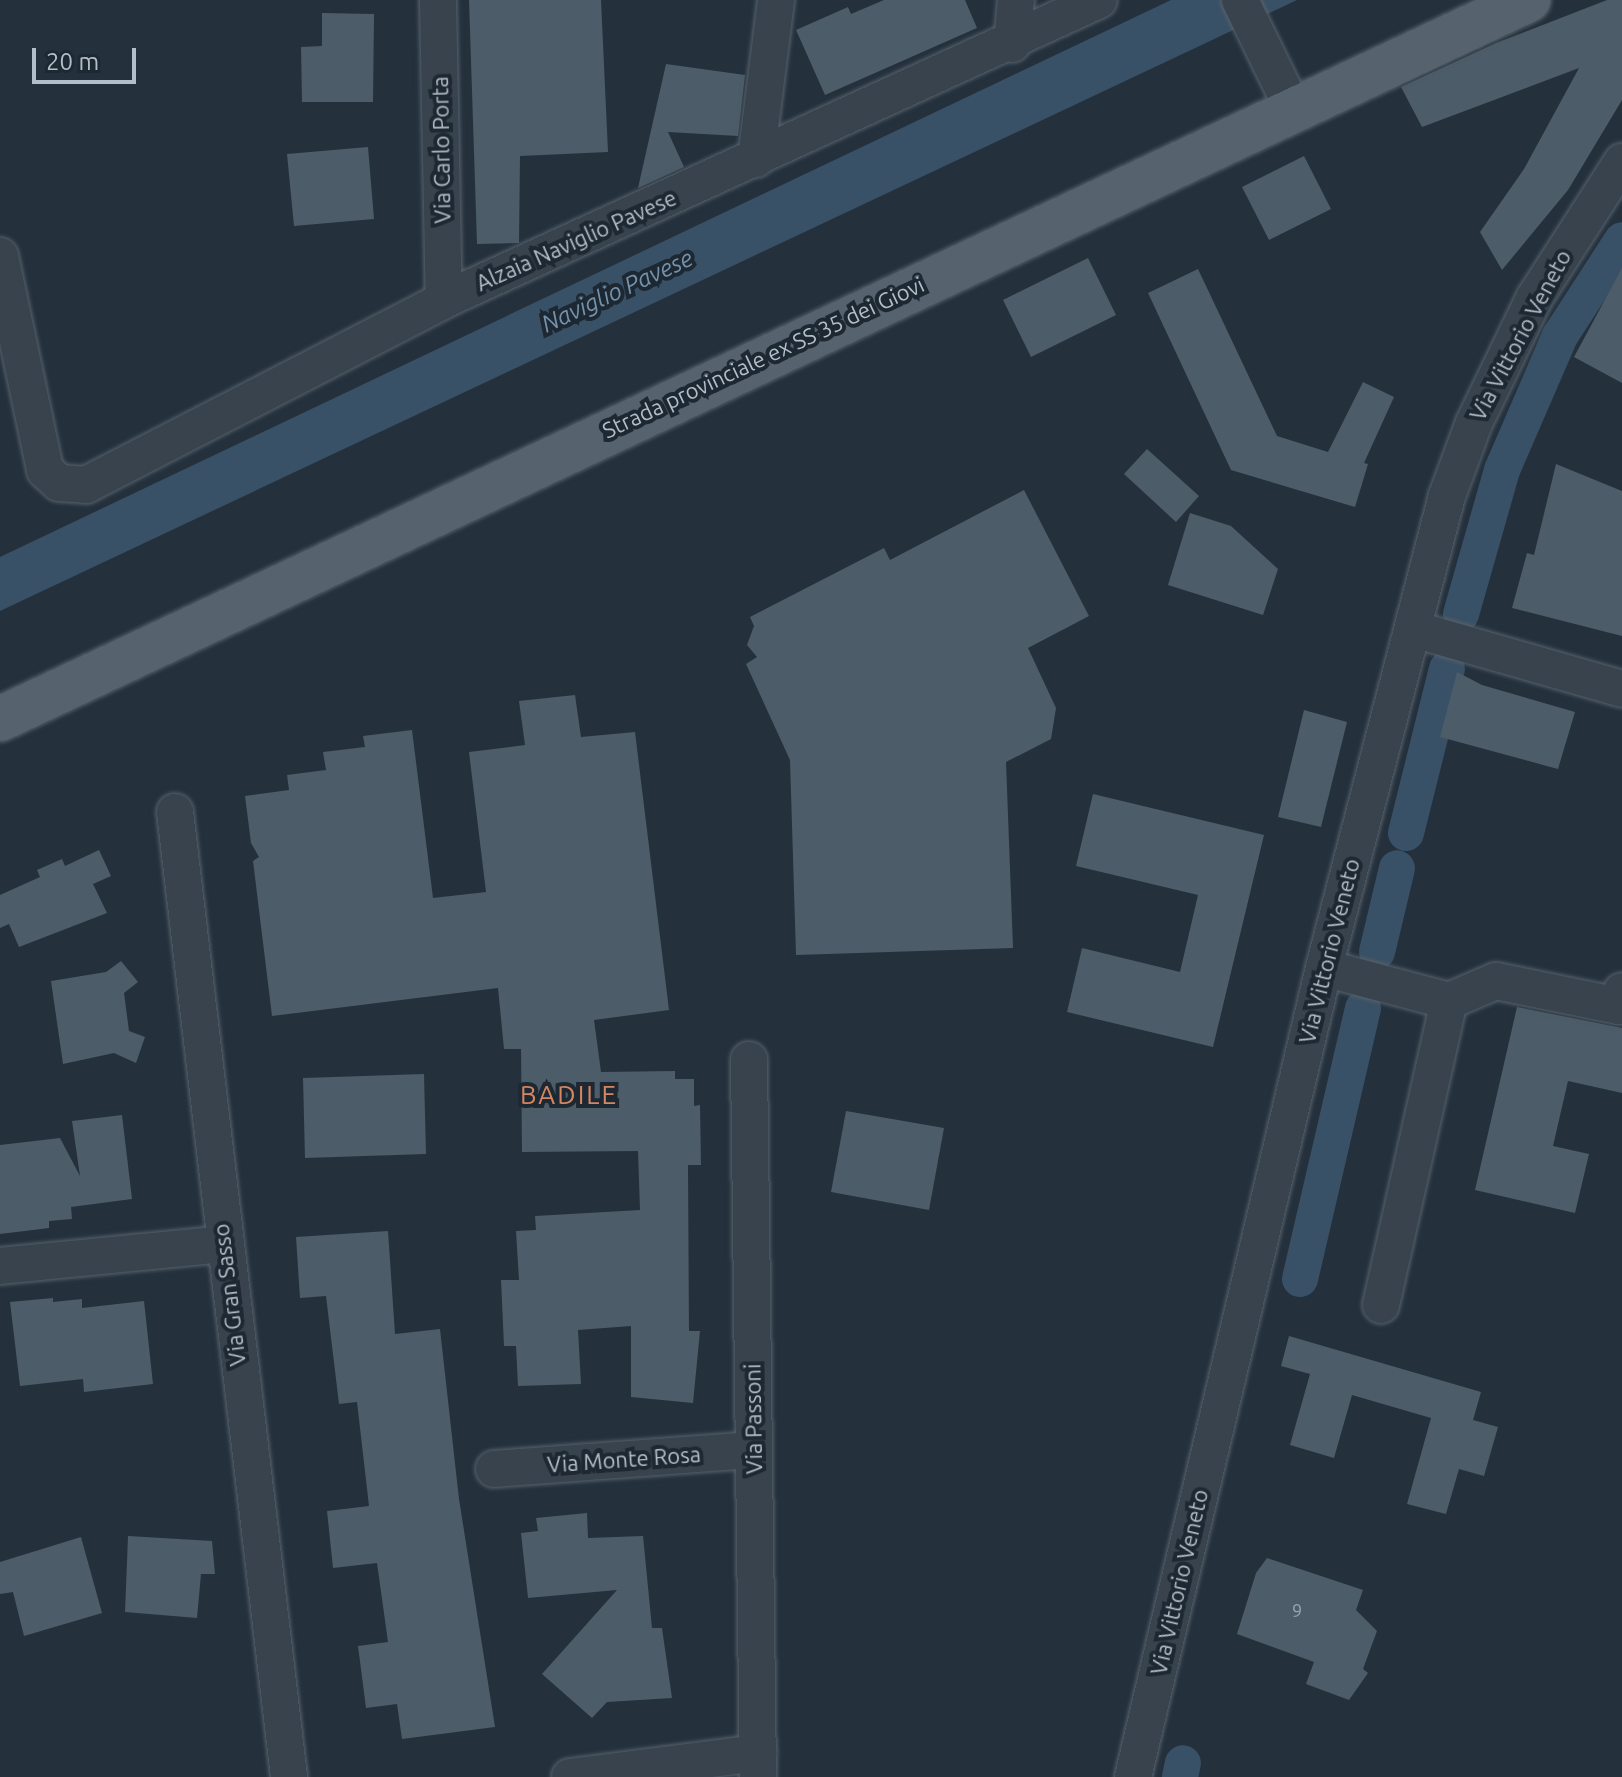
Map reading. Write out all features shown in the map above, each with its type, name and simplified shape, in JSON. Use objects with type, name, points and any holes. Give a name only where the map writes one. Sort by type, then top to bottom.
[{"type":"main road","name":"Strada provinciale ex SS 35 dei Giovi","points":[[0,719],[1292,107],[1528,0]]},
{"type":"street","name":"Via Carlo Porta","points":[[438,0],[444,300]]},
{"type":"street","points":[[756,159],[776,0]]},
{"type":"street","points":[[1012,44],[1016,0]]},
{"type":"street","name":"Alzaia Naviglio Pavese","points":[[0,256],[45,470],[59,483],[86,485],[444,300],[1012,44],[1099,0]]},
{"type":"street","points":[[1240,0],[1292,107]]},
{"type":"street","name":"Via Vittorio Veneto","points":[[1133,1777],[1324,968],[1447,496],[1474,423],[1535,297],[1622,162]]},
{"type":"street","points":[[1413,629],[1622,689]]},
{"type":"street","name":"Via Gran Sasso","points":[[175,812],[223,1244],[289,1777]]},
{"type":"street","points":[[1324,968],[1449,1001],[1496,981],[1619,1006],[1622,991]]},
{"type":"street","points":[[1381,1305],[1449,1001]]},
{"type":"street","name":"Via Passoni","points":[[749,1060],[758,1765]]},
{"type":"street","points":[[0,1266],[223,1244]]},
{"type":"street","name":"Via Monte Rosa","points":[[494,1469],[753,1450]]},
{"type":"street","points":[[570,1777],[758,1765]]},
{"type":"water","name":"Naviglio Pavese","points":[[1171,0],[1297,0],[0,611],[0,557]]},
{"type":"building","points":[[469,0],[601,0],[608,152],[520,156],[519,243],[477,244]]},
{"type":"building","points":[[884,0],[965,0],[977,28],[825,95],[796,30],[848,7],[851,14]]},
{"type":"building","points":[[1607,0],[1622,0],[1622,100],[1568,190],[1502,270],[1480,232],[1524,169],[1579,68],[1422,127],[1401,87],[1496,43]]},
{"type":"building","points":[[322,13],[374,14],[373,102],[302,102],[301,47],[322,46]]},
{"type":"building","points":[[666,64],[745,75],[738,136],[668,132],[684,167],[638,188]]},
{"type":"building","points":[[368,147],[374,219],[294,226],[287,154]]},
{"type":"building","points":[[1304,156],[1331,209],[1269,240],[1242,187]]},
{"type":"building","points":[[1088,258],[1116,315],[1031,357],[1003,300]]},
{"type":"building","points":[[1622,268],[1622,383],[1574,357]]},
{"type":"building","points":[[1198,269],[1277,436],[1328,452],[1363,382],[1394,397],[1364,463],[1368,464],[1355,507],[1231,470],[1148,293]]},
{"type":"building","points":[[1147,449],[1199,496],[1176,522],[1124,474]]},
{"type":"building","points":[[1556,464],[1622,491],[1622,636],[1512,608],[1527,553],[1534,555]]},
{"type":"building","points":[[1024,490],[1089,616],[1028,648],[1056,708],[1051,739],[1006,762],[1013,948],[796,955],[790,760],[746,664],[757,657],[747,645],[754,626],[750,617],[884,548],[890,560]]},
{"type":"building","points":[[1190,513],[1231,526],[1278,569],[1263,615],[1168,585]]},
{"type":"building","points":[[1457,672],[1482,685],[1575,712],[1558,769],[1440,737]]},
{"type":"building","points":[[575,695],[581,737],[635,732],[669,1010],[594,1020],[601,1072],[675,1071],[675,1079],[694,1079],[694,1106],[700,1105],[701,1165],[688,1165],[689,1331],[700,1331],[693,1403],[631,1397],[631,1326],[578,1330],[581,1384],[518,1386],[516,1346],[504,1346],[501,1280],[519,1280],[516,1231],[536,1230],[535,1216],[640,1210],[638,1151],[522,1152],[521,1049],[504,1049],[498,988],[272,1016],[253,861],[259,857],[251,843],[245,796],[289,790],[287,775],[326,770],[323,752],[365,747],[363,736],[412,730],[433,898],[486,892],[469,752],[525,745],[519,701]]},
{"type":"building","points":[[1304,710],[1347,722],[1321,827],[1278,817]]},
{"type":"building","points":[[1093,794],[1264,835],[1213,1047],[1067,1012],[1082,948],[1180,972],[1198,895],[1076,866]]},
{"type":"building","points":[[99,850],[111,876],[93,884],[107,913],[19,947],[9,924],[0,928],[0,895],[40,877],[37,870],[62,859],[65,866]]},
{"type":"building","points":[[121,961],[138,982],[124,993],[129,1031],[145,1037],[136,1063],[114,1053],[63,1064],[51,981],[106,972]]},
{"type":"building","points":[[1517,1007],[1622,1028],[1622,1093],[1568,1081],[1553,1146],[1589,1154],[1575,1213],[1475,1190]]},
{"type":"building","points":[[424,1074],[426,1154],[305,1158],[303,1078]]},
{"type":"building","points":[[846,1111],[944,1128],[929,1210],[831,1192]]},
{"type":"building","points":[[122,1115],[132,1199],[71,1207],[72,1219],[49,1221],[49,1228],[0,1234],[0,1145],[60,1138],[80,1176],[72,1121]]},
{"type":"building","points":[[388,1231],[395,1334],[440,1329],[459,1499],[495,1727],[402,1739],[397,1704],[366,1708],[358,1646],[388,1642],[377,1563],[333,1568],[327,1511],[369,1506],[357,1402],[339,1404],[326,1296],[300,1298],[296,1237]]},
{"type":"building","points":[[53,1298],[53,1302],[82,1299],[82,1308],[144,1301],[153,1384],[84,1392],[83,1379],[20,1386],[10,1302]]},
{"type":"building","points":[[1289,1336],[1481,1392],[1473,1420],[1498,1427],[1484,1476],[1459,1469],[1446,1514],[1407,1504],[1431,1418],[1352,1395],[1334,1458],[1290,1445],[1310,1374],[1281,1366]]},
{"type":"building","points":[[587,1513],[588,1538],[643,1536],[652,1628],[662,1628],[672,1698],[607,1702],[592,1718],[542,1674],[617,1590],[528,1598],[521,1533],[538,1531],[536,1518]]},
{"type":"building","points":[[128,1536],[212,1541],[215,1574],[201,1574],[197,1618],[125,1612]]},
{"type":"building","points":[[81,1537],[102,1613],[24,1636],[13,1592],[0,1594],[0,1562]]},
{"type":"building","points":[[1267,1558],[1363,1590],[1356,1610],[1377,1631],[1363,1669],[1368,1673],[1349,1700],[1306,1684],[1314,1662],[1237,1634],[1256,1573]]},
{"type":"waterway","points":[[1461,614],[1502,470],[1560,336],[1622,240]]},
{"type":"waterway","points":[[1406,833],[1447,669]]},
{"type":"waterway","points":[[1377,952],[1397,868]]},
{"type":"waterway","points":[[1300,1279],[1363,1008]]},
{"type":"waterway","points":[[1180,1777],[1183,1763]]},
{"type":"district","name":"BADILE","points":[[569,1095]]}]
